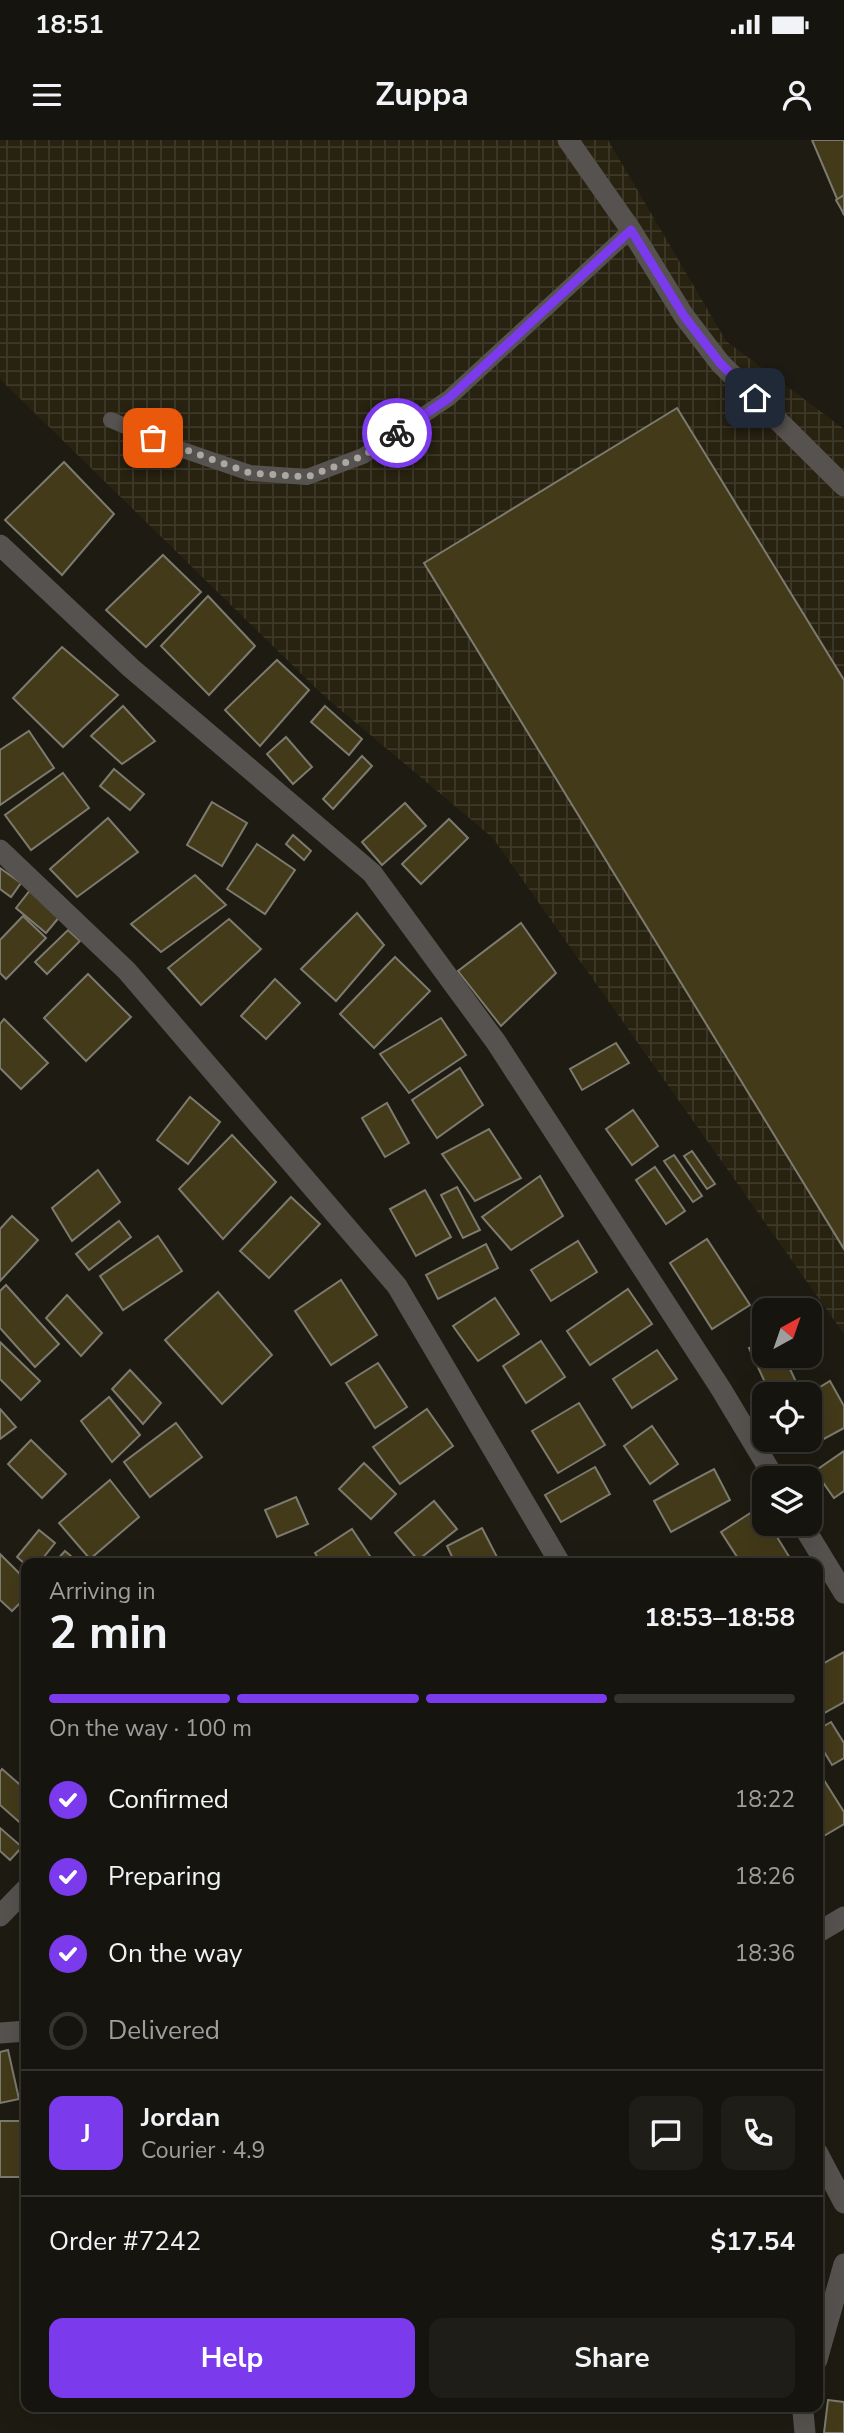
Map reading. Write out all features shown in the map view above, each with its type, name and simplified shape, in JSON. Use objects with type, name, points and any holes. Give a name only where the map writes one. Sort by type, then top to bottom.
[{"type":"street","points":[[568,140],[631,230],[684,316],[720,363],[844,486]]},
{"type":"street","points":[[0,545],[131,668],[372,873],[496,1042],[767,1466]]},
{"type":"street","points":[[0,850],[127,971],[397,1286],[557,1558]]},
{"type":"street","points":[[810,1536],[844,1592]]},
{"type":"street","points":[[0,1916],[21,1894]]},
{"type":"street","points":[[823,1929],[844,1917]]},
{"type":"street","points":[[0,2033],[21,2031]]},
{"type":"street","points":[[823,2163],[844,2203]]},
{"type":"street","points":[[823,2339],[844,2264]]},
{"type":"street","points":[[804,2412],[805,2433]]},
{"type":"lane","points":[[111,420],[174,447],[250,473],[307,477],[318,473],[363,456],[449,398],[631,230]]},
{"type":"shaded area","points":[[0,140],[608,140],[726,341],[844,429],[844,1334],[822,1303],[822,1298],[819,1298],[493,838],[324,696],[0,379]]},
{"type":"building","points":[[812,140],[844,140],[844,215]]},
{"type":"building","points":[[844,195],[844,214],[836,200]]},
{"type":"building","points":[[677,408],[844,680],[844,1249],[424,563]]},
{"type":"building","points":[[64,462],[114,514],[62,575],[5,520]]},
{"type":"building","points":[[163,555],[201,592],[146,647],[106,610]]},
{"type":"building","points":[[208,596],[255,646],[209,695],[161,646]]},
{"type":"building","points":[[62,647],[118,695],[63,747],[13,698]]},
{"type":"building","points":[[277,660],[309,690],[260,746],[225,710]]},
{"type":"building","points":[[123,706],[155,741],[122,764],[91,736]]},
{"type":"building","points":[[325,706],[362,739],[349,755],[311,722]]},
{"type":"building","points":[[29,731],[54,768],[0,805],[0,750]]},
{"type":"building","points":[[286,737],[312,767],[293,784],[267,754]]},
{"type":"building","points":[[362,756],[372,766],[333,809],[323,799]]},
{"type":"building","points":[[114,769],[144,794],[130,810],[100,786]]},
{"type":"building","points":[[63,773],[89,808],[31,850],[5,815]]},
{"type":"building","points":[[212,802],[247,823],[222,866],[187,845]]},
{"type":"building","points":[[405,803],[426,826],[382,865],[362,842]]},
{"type":"building","points":[[108,818],[138,852],[77,897],[50,869]]},
{"type":"building","points":[[449,819],[468,838],[421,884],[402,864]]},
{"type":"building","points":[[293,835],[311,851],[304,860],[286,844]]},
{"type":"building","points":[[257,844],[295,870],[265,914],[227,889]]},
{"type":"building","points":[[0,868],[21,883],[11,897],[0,889]]},
{"type":"building","points":[[195,875],[226,905],[161,952],[131,924]]},
{"type":"building","points":[[31,889],[61,915],[46,933],[16,908]]},
{"type":"building","points":[[357,913],[384,945],[336,1001],[301,969]]},
{"type":"building","points":[[23,916],[46,938],[6,979],[0,973],[0,940]]},
{"type":"building","points":[[229,919],[261,949],[201,1005],[168,968]]},
{"type":"building","points":[[521,923],[556,973],[501,1026],[458,971]]},
{"type":"building","points":[[68,930],[80,941],[47,974],[35,962]]},
{"type":"building","points":[[395,957],[430,991],[374,1048],[340,1014]]},
{"type":"building","points":[[88,974],[131,1017],[86,1061],[44,1018]]},
{"type":"building","points":[[275,979],[300,1003],[266,1039],[241,1016]]},
{"type":"building","points":[[441,1018],[466,1055],[409,1093],[380,1054]]},
{"type":"building","points":[[4,1019],[48,1063],[21,1089],[0,1068],[0,1024]]},
{"type":"building","points":[[616,1043],[629,1063],[582,1090],[570,1069]]},
{"type":"building","points":[[460,1068],[483,1105],[437,1138],[412,1100]]},
{"type":"building","points":[[190,1097],[220,1122],[188,1164],[157,1140]]},
{"type":"building","points":[[387,1103],[409,1143],[385,1157],[362,1118]]},
{"type":"building","points":[[633,1110],[658,1146],[632,1165],[606,1129]]},
{"type":"building","points":[[489,1129],[521,1178],[475,1201],[442,1154]]},
{"type":"building","points":[[232,1135],[276,1182],[223,1239],[179,1189]]},
{"type":"building","points":[[692,1151],[715,1184],[707,1189],[684,1156]]},
{"type":"building","points":[[674,1155],[702,1196],[693,1202],[664,1161]]},
{"type":"building","points":[[655,1167],[685,1211],[666,1224],[636,1180]]},
{"type":"building","points":[[98,1170],[120,1202],[72,1241],[52,1208]]},
{"type":"building","points":[[540,1176],[563,1216],[511,1250],[482,1217]]},
{"type":"building","points":[[457,1187],[480,1230],[463,1238],[441,1195]]},
{"type":"building","points":[[425,1190],[451,1237],[416,1256],[390,1209]]},
{"type":"building","points":[[291,1197],[320,1224],[269,1278],[240,1251]]},
{"type":"building","points":[[12,1216],[38,1240],[0,1281],[0,1229]]},
{"type":"building","points":[[119,1221],[131,1237],[89,1270],[76,1254]]},
{"type":"building","points":[[158,1236],[182,1271],[123,1310],[100,1276]]},
{"type":"building","points":[[707,1239],[750,1305],[712,1329],[670,1263]]},
{"type":"building","points":[[578,1241],[597,1272],[551,1301],[531,1270]]},
{"type":"building","points":[[486,1244],[498,1268],[438,1299],[426,1275]]},
{"type":"building","points":[[341,1280],[377,1335],[331,1365],[295,1311]]},
{"type":"building","points":[[6,1285],[59,1344],[35,1367],[0,1328],[0,1291]]},
{"type":"building","points":[[628,1289],[652,1324],[590,1365],[567,1331]]},
{"type":"building","points":[[218,1292],[272,1355],[222,1404],[165,1340]]},
{"type":"building","points":[[67,1295],[102,1333],[81,1356],[46,1318]]},
{"type":"building","points":[[495,1298],[519,1334],[478,1361],[453,1326]]},
{"type":"building","points":[[541,1341],[565,1377],[526,1403],[503,1366]]},
{"type":"building","points":[[0,1342],[40,1381],[21,1400],[0,1379]]},
{"type":"building","points":[[657,1350],[677,1379],[632,1408],[613,1379]]},
{"type":"building","points":[[378,1363],[407,1407],[375,1428],[346,1383]]},
{"type":"building","points":[[758,1368],[790,1368],[796,1382],[765,1382]]},
{"type":"building","points":[[130,1370],[161,1403],[143,1424],[112,1389]]},
{"type":"building","points":[[830,1381],[844,1406],[844,1428],[822,1440],[822,1386]]},
{"type":"building","points":[[109,1397],[140,1435],[112,1462],[81,1421]]},
{"type":"building","points":[[579,1403],[605,1445],[558,1473],[532,1431]]},
{"type":"building","points":[[0,1409],[16,1427],[0,1439]]},
{"type":"building","points":[[427,1409],[453,1446],[400,1484],[373,1447]]},
{"type":"building","points":[[176,1423],[202,1457],[150,1497],[124,1462]]},
{"type":"building","points":[[652,1426],[678,1464],[650,1484],[624,1446]]},
{"type":"building","points":[[31,1440],[66,1474],[42,1498],[8,1464]]},
{"type":"building","points":[[844,1451],[844,1491],[834,1498],[822,1481],[822,1466]]},
{"type":"building","points":[[364,1463],[396,1494],[371,1519],[339,1489]]},
{"type":"building","points":[[595,1467],[610,1494],[561,1522],[545,1495]]},
{"type":"building","points":[[714,1469],[730,1500],[671,1532],[654,1501]]},
{"type":"building","points":[[110,1480],[139,1517],[91,1558],[59,1523]]},
{"type":"building","points":[[296,1497],[308,1524],[277,1537],[265,1510]]},
{"type":"building","points":[[434,1501],[457,1529],[421,1558],[416,1558],[395,1533]]},
{"type":"building","points":[[752,1512],[752,1536],[776,1536],[790,1558],[738,1558],[721,1532]]},
{"type":"building","points":[[482,1528],[497,1557],[453,1558],[447,1546]]},
{"type":"building","points":[[352,1529],[371,1558],[318,1558],[315,1553]]},
{"type":"building","points":[[39,1530],[55,1543],[43,1558],[21,1558],[21,1561],[17,1557]]},
{"type":"building","points":[[65,1551],[73,1558],[59,1558]]},
{"type":"building","points":[[0,1554],[21,1575],[21,1602],[12,1611],[0,1600]]},
{"type":"building","points":[[844,1652],[844,1702],[823,1714],[823,1664]]},
{"type":"building","points":[[831,1722],[844,1743],[844,1758],[832,1765],[823,1750],[823,1727]]},
{"type":"building","points":[[2,1769],[21,1786],[21,1824],[0,1805]]},
{"type":"building","points":[[823,1779],[844,1812],[844,1824],[823,1836]]},
{"type":"building","points":[[0,1828],[21,1848],[10,1860],[0,1851]]},
{"type":"building","points":[[8,2050],[19,2099],[0,2103],[0,2052]]},
{"type":"building","points":[[0,2121],[21,2121],[21,2177],[0,2177]]},
{"type":"building","points":[[828,2400],[844,2402],[844,2433],[824,2433]]},
{"type":"way so far","points":[[153,438],[250,473],[307,477],[363,456],[397,433]]},
{"type":"route","points":[[397,433],[449,398],[631,230],[684,316],[720,363],[755,398]]}]
